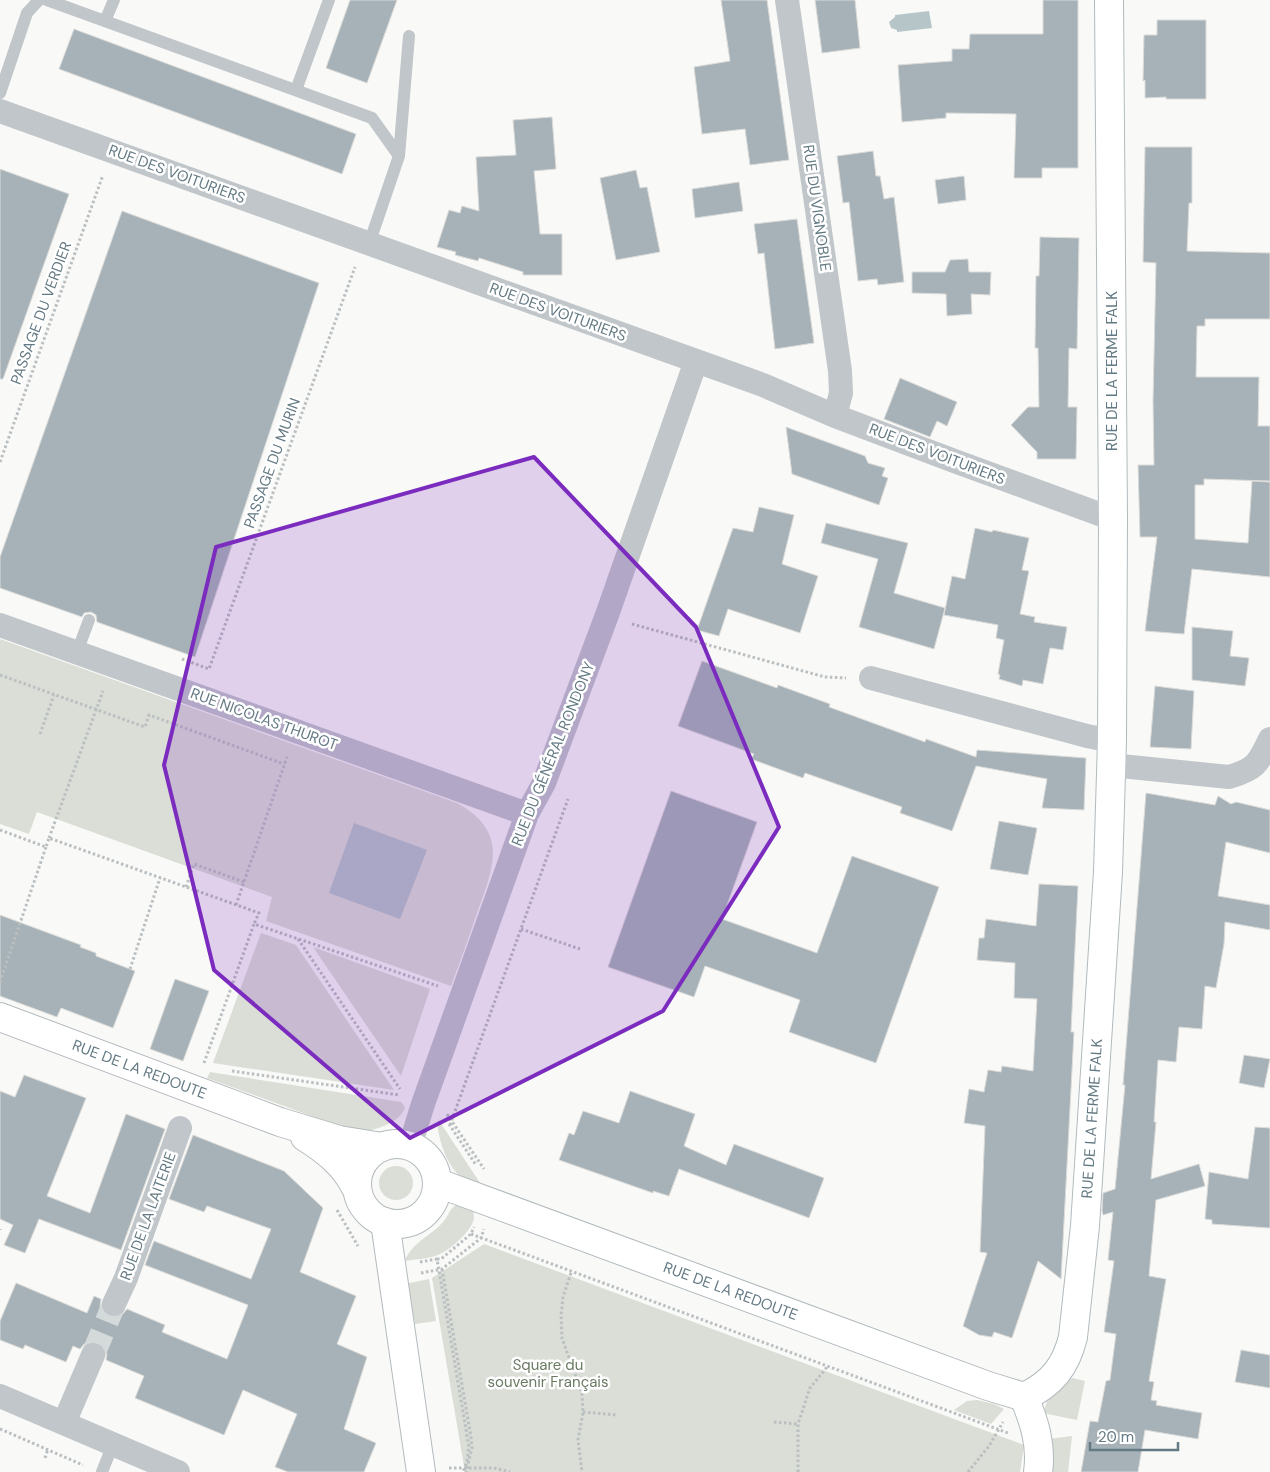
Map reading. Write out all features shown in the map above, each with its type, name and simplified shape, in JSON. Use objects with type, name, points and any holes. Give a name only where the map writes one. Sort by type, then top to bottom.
[{"type":"street","name":"RUE DU VIGNOBLE","points":[[787,0],[840,371],[841,393],[835,416]]},
{"type":"street","name":"RUE DE LA FERME FALK","points":[[1015,1405],[1051,1380],[1069,1354],[1073,1337],[1085,1226],[1108,872],[1112,753],[1113,519],[1109,0]]},
{"type":"street","name":"RUE DES VOITURIERS","points":[[0,111],[763,384],[835,416],[1113,519]]},
{"type":"street","name":"RUE DU GÉNÉRAL RONDONY","points":[[410,1146],[423,1104],[527,814],[544,783],[607,615],[696,361]]},
{"type":"street","name":"RUE NICOLAS THUROT","points":[[0,625],[527,814]]},
{"type":"street","points":[[871,678],[1087,736],[1112,753],[1229,777],[1248,771],[1260,761],[1270,739]]},
{"type":"street","name":"RUE DE LA REDOUTE","points":[[0,1017],[280,1122],[339,1140],[382,1147]]},
{"type":"street","name":"RUE DE LA REDOUTE","points":[[280,1122],[321,1147],[332,1156],[348,1174],[356,1188]]},
{"type":"street","name":"RUE DE LA LAITERIE","points":[[114,1304],[126,1278],[180,1128]]},
{"type":"street","points":[[399,1143],[410,1146],[420,1151],[434,1168],[438,1183],[435,1197],[431,1205],[418,1218],[410,1222],[401,1224],[384,1222],[369,1213],[360,1199],[356,1188],[359,1170],[366,1158],[382,1147],[399,1143]]},
{"type":"street","name":"RUE DE LA REDOUTE","points":[[438,1183],[988,1386],[1015,1405]]},
{"type":"street","points":[[384,1222],[421,1472]]},
{"type":"street","points":[[64,1423],[93,1354]]},
{"type":"street","points":[[0,1396],[178,1472]]},
{"type":"street","points":[[1015,1405],[1037,1435],[1040,1452],[1038,1472]]},
{"type":"lane","points":[[0,92],[27,13],[39,0]]},
{"type":"lane","points":[[47,0],[372,118],[399,156]]},
{"type":"lane","points":[[105,21],[114,0]]},
{"type":"lane","points":[[296,90],[328,0]]},
{"type":"lane","points":[[369,244],[399,156],[409,36]]},
{"type":"lane","points":[[77,652],[89,620]]},
{"type":"lane","points":[[96,1470],[113,1444]]},
{"type":"path","name":"PASSAGE DU VERDIER","points":[[0,462],[104,173]]},
{"type":"path","name":"PASSAGE DU MURIN","points":[[210,669],[356,264]]},
{"type":"path","points":[[607,615],[631,624],[825,677],[871,678]]},
{"type":"path","points":[[0,675],[145,727],[149,715],[284,764]]},
{"type":"path","points":[[40,734],[54,695]]},
{"type":"path","points":[[0,982],[49,838],[96,710]]},
{"type":"path","points":[[236,905],[296,731]]},
{"type":"path","points":[[480,1172],[450,1125],[570,793]]},
{"type":"path","points":[[0,830],[46,847]]},
{"type":"path","points":[[49,838],[258,913],[202,1067]]},
{"type":"path","points":[[186,887],[194,864],[244,882]]},
{"type":"path","points":[[130,969],[160,878]]},
{"type":"path","points":[[254,924],[438,987]]},
{"type":"path","points":[[522,929],[580,949]]},
{"type":"path","points":[[231,1071],[404,1096],[298,938]]},
{"type":"path","points":[[444,1109],[487,1174]]},
{"type":"path","points":[[335,1208],[361,1252]]},
{"type":"path","points":[[419,1274],[441,1270],[481,1238],[487,1220]]},
{"type":"path","points":[[415,1263],[441,1259],[471,1234],[999,1431],[1015,1435]]},
{"type":"path","points":[[437,1259],[441,1270],[471,1437],[472,1448],[465,1471],[494,1468],[510,1472]]},
{"type":"path","points":[[571,1272],[563,1297],[561,1316],[562,1338],[579,1384],[583,1412],[578,1440],[582,1472]]},
{"type":"path","points":[[798,1472],[798,1424],[810,1388],[828,1367]]},
{"type":"path","points":[[968,1472],[989,1446],[1015,1405]]},
{"type":"path","points":[[583,1412],[617,1415]]},
{"type":"path","points":[[774,1422],[798,1424]]},
{"type":"path","points":[[0,1429],[96,1470]]},
{"type":"highlighted area","points":[[534,457],[696,627],[779,827],[663,1011],[410,1138],[214,970],[164,765],[216,547]]},
{"type":"green space","points":[[0,639],[457,803],[473,814],[484,826],[491,838],[493,851],[492,865],[451,986],[266,921],[272,897],[37,812],[29,834],[0,824]]},
{"type":"green space","points":[[261,933],[296,945],[394,1090],[213,1063]]},
{"type":"green space","points":[[313,947],[430,989],[401,1076]]},
{"type":"green space","points":[[210,1072],[401,1102],[405,1107],[399,1117],[381,1127],[368,1131],[347,1129],[207,1078]]},
{"type":"green space","points":[[438,1119],[482,1186],[462,1178],[451,1165],[443,1150]]},
{"type":"green space","points":[[396,1166],[408,1171],[413,1183],[408,1195],[396,1200],[384,1195],[379,1183],[384,1171]]},
{"type":"green space","points":[[458,1204],[471,1209],[474,1216],[469,1229],[458,1242],[436,1256],[405,1261],[416,1244],[438,1227]]},
{"type":"green space","name":"Square du souvenir Français","points":[[484,1244],[1024,1445],[1020,1472],[465,1472],[432,1278]]},
{"type":"green space","points":[[429,1279],[436,1321],[415,1324],[405,1284]]},
{"type":"green space","points":[[1072,1378],[1085,1381],[1077,1420],[1043,1413],[1048,1399]]},
{"type":"green space","points":[[977,1400],[994,1404],[1004,1409],[991,1424],[954,1410],[967,1401]]},
{"type":"green space","points":[[1072,1436],[1068,1472],[1046,1472],[1048,1439]]},
{"type":"shaded area","points":[[929,11],[932,28],[897,32],[897,30],[891,28],[889,22],[895,15]]},
{"type":"shaded area","points":[[354,823],[427,850],[400,919],[329,893]]},
{"type":"building","points":[[350,0],[397,0],[367,83],[326,68]]},
{"type":"building","points":[[721,0],[767,0],[789,160],[750,165],[745,129],[702,134],[694,67],[730,61]]},
{"type":"building","points":[[815,0],[855,0],[860,48],[822,53]]},
{"type":"building","points":[[1043,0],[1078,0],[1078,168],[1042,168],[1042,178],[1014,178],[1016,114],[946,113],[946,118],[902,122],[898,65],[952,61],[952,49],[969,49],[970,34],[1043,34]]},
{"type":"building","points":[[1157,20],[1206,20],[1206,99],[1145,98],[1145,80],[1143,81],[1144,35],[1157,35]]},
{"type":"building","points":[[74,29],[356,134],[342,174],[59,69]]},
{"type":"building","points":[[552,117],[556,169],[534,171],[540,234],[562,234],[562,275],[523,275],[523,272],[479,258],[478,261],[455,255],[456,252],[437,247],[449,210],[460,213],[462,206],[479,211],[476,157],[516,155],[513,120]]},
{"type":"building","points":[[1145,147],[1192,147],[1192,203],[1189,203],[1187,251],[1270,253],[1270,319],[1205,319],[1205,326],[1197,326],[1196,377],[1259,377],[1258,426],[1270,426],[1270,481],[1204,479],[1204,485],[1195,485],[1195,539],[1248,543],[1252,481],[1270,482],[1270,577],[1192,569],[1184,634],[1145,631],[1157,537],[1140,537],[1138,465],[1154,465],[1153,401],[1156,263],[1143,262]]},
{"type":"building","points":[[873,151],[876,176],[880,176],[884,199],[894,197],[904,282],[878,285],[877,279],[858,281],[849,202],[843,203],[837,156]]},
{"type":"building","points":[[0,169],[69,194],[3,379],[0,379]]},
{"type":"building","points":[[636,170],[640,188],[647,187],[660,252],[616,260],[600,178]]},
{"type":"building","points":[[964,176],[966,200],[938,204],[935,180]]},
{"type":"building","points":[[739,182],[743,211],[695,218],[692,189]]},
{"type":"building","points":[[122,211],[319,283],[195,657],[97,622],[96,615],[91,612],[84,613],[82,617],[0,588],[0,557]]},
{"type":"building","points":[[797,219],[814,343],[775,349],[764,253],[758,254],[754,224]]},
{"type":"building","points":[[1040,237],[1079,238],[1077,349],[1069,348],[1068,407],[1077,407],[1076,459],[1037,459],[1037,452],[1011,425],[1028,407],[1039,407],[1038,348],[1035,348],[1036,276],[1039,276]]},
{"type":"building","points":[[968,259],[969,272],[991,272],[990,295],[971,294],[972,314],[947,316],[946,294],[912,293],[912,272],[945,272],[950,260]]},
{"type":"building","points":[[900,378],[957,402],[947,426],[937,421],[930,437],[884,419]]},
{"type":"building","points":[[786,427],[865,456],[868,463],[885,468],[882,476],[888,478],[879,505],[792,474]]},
{"type":"building","points":[[759,507],[794,515],[782,564],[818,576],[800,633],[728,609],[719,636],[697,630],[733,528],[753,532]]},
{"type":"building","points":[[826,523],[908,543],[894,593],[945,608],[934,649],[859,627],[878,559],[821,543]]},
{"type":"building","points":[[975,528],[1029,538],[1022,570],[1029,571],[1020,614],[1035,617],[1034,622],[1067,627],[1063,650],[1050,648],[1043,684],[1023,680],[1022,686],[999,679],[1000,675],[998,674],[1004,640],[996,638],[998,625],[944,615],[952,576],[965,579]]},
{"type":"building","points":[[1192,627],[1233,631],[1230,656],[1249,658],[1245,686],[1192,680]]},
{"type":"building","points":[[702,661],[777,688],[778,685],[830,704],[829,707],[925,742],[926,739],[976,757],[977,750],[1086,758],[1084,810],[1042,808],[1047,779],[976,766],[952,831],[900,813],[902,807],[805,773],[803,778],[751,759],[754,754],[678,726]]},
{"type":"building","points":[[1155,686],[1194,691],[1191,749],[1150,747]]},
{"type":"building","points":[[671,791],[757,822],[722,919],[817,953],[852,856],[939,887],[876,1063],[789,1032],[800,1000],[705,966],[694,997],[608,967]]},
{"type":"building","points":[[1146,793],[1215,805],[1218,796],[1231,804],[1236,802],[1270,810],[1270,853],[1226,842],[1218,896],[1270,905],[1270,930],[1225,922],[1224,944],[1216,988],[1205,986],[1202,1029],[1179,1027],[1176,1062],[1158,1060],[1154,1122],[1156,1122],[1151,1179],[1199,1164],[1205,1186],[1156,1200],[1149,1276],[1166,1279],[1149,1381],[1154,1382],[1151,1400],[1157,1401],[1156,1405],[1202,1413],[1198,1439],[1145,1430],[1138,1472],[1081,1472],[1090,1421],[1098,1422],[1106,1381],[1110,1380],[1116,1334],[1104,1332],[1114,1261],[1108,1260],[1113,1212],[1103,1215],[1102,1211],[1103,1193],[1115,1189],[1125,1085],[1123,1085]]},
{"type":"building","points":[[999,821],[1037,828],[1028,875],[990,869]]},
{"type":"building","points":[[1039,884],[1078,886],[1071,1032],[1074,1032],[1061,1279],[1038,1261],[1012,1338],[994,1332],[992,1337],[979,1335],[963,1326],[987,1253],[980,1252],[985,1126],[964,1123],[969,1089],[984,1092],[988,1070],[1001,1072],[1002,1066],[1033,1071],[1037,999],[1014,998],[1015,963],[977,960],[979,938],[984,938],[986,919],[1036,926]]},
{"type":"building","points":[[0,915],[81,945],[80,947],[96,953],[96,956],[135,971],[113,1028],[61,1008],[57,1017],[0,996]]},
{"type":"building","points":[[175,979],[209,991],[183,1061],[150,1049]]},
{"type":"building","points":[[1244,1055],[1270,1059],[1264,1088],[1239,1083]]},
{"type":"building","points":[[24,1075],[86,1098],[47,1196],[90,1213],[126,1114],[165,1129],[121,1250],[39,1219],[25,1253],[4,1245],[13,1225],[0,1219],[0,1091],[15,1097]]},
{"type":"building","points":[[630,1091],[695,1114],[684,1146],[726,1165],[734,1144],[824,1178],[809,1218],[679,1169],[669,1196],[653,1191],[653,1193],[559,1160],[569,1133],[574,1135],[583,1111],[619,1123]]},
{"type":"building","points":[[1255,1127],[1270,1128],[1270,1228],[1212,1224],[1212,1220],[1205,1219],[1209,1172],[1248,1179]]},
{"type":"building","points":[[193,1135],[284,1171],[323,1208],[300,1272],[356,1296],[337,1344],[367,1357],[344,1429],[376,1443],[364,1472],[288,1472],[275,1467],[297,1414],[243,1390],[224,1435],[135,1398],[144,1376],[106,1360],[107,1354],[104,1347],[99,1343],[91,1341],[84,1344],[80,1349],[73,1346],[66,1362],[25,1345],[23,1349],[0,1340],[0,1321],[16,1283],[87,1313],[94,1296],[101,1299],[100,1306],[108,1316],[115,1318],[122,1315],[127,1309],[165,1325],[162,1332],[227,1359],[248,1305],[145,1265],[154,1241],[251,1279],[271,1229],[207,1206],[204,1212],[169,1199]]},
{"type":"building","points":[[1241,1350],[1270,1355],[1270,1388],[1235,1382]]},
{"type":"tunnel","points":[[93,1355],[114,1304]]}]
